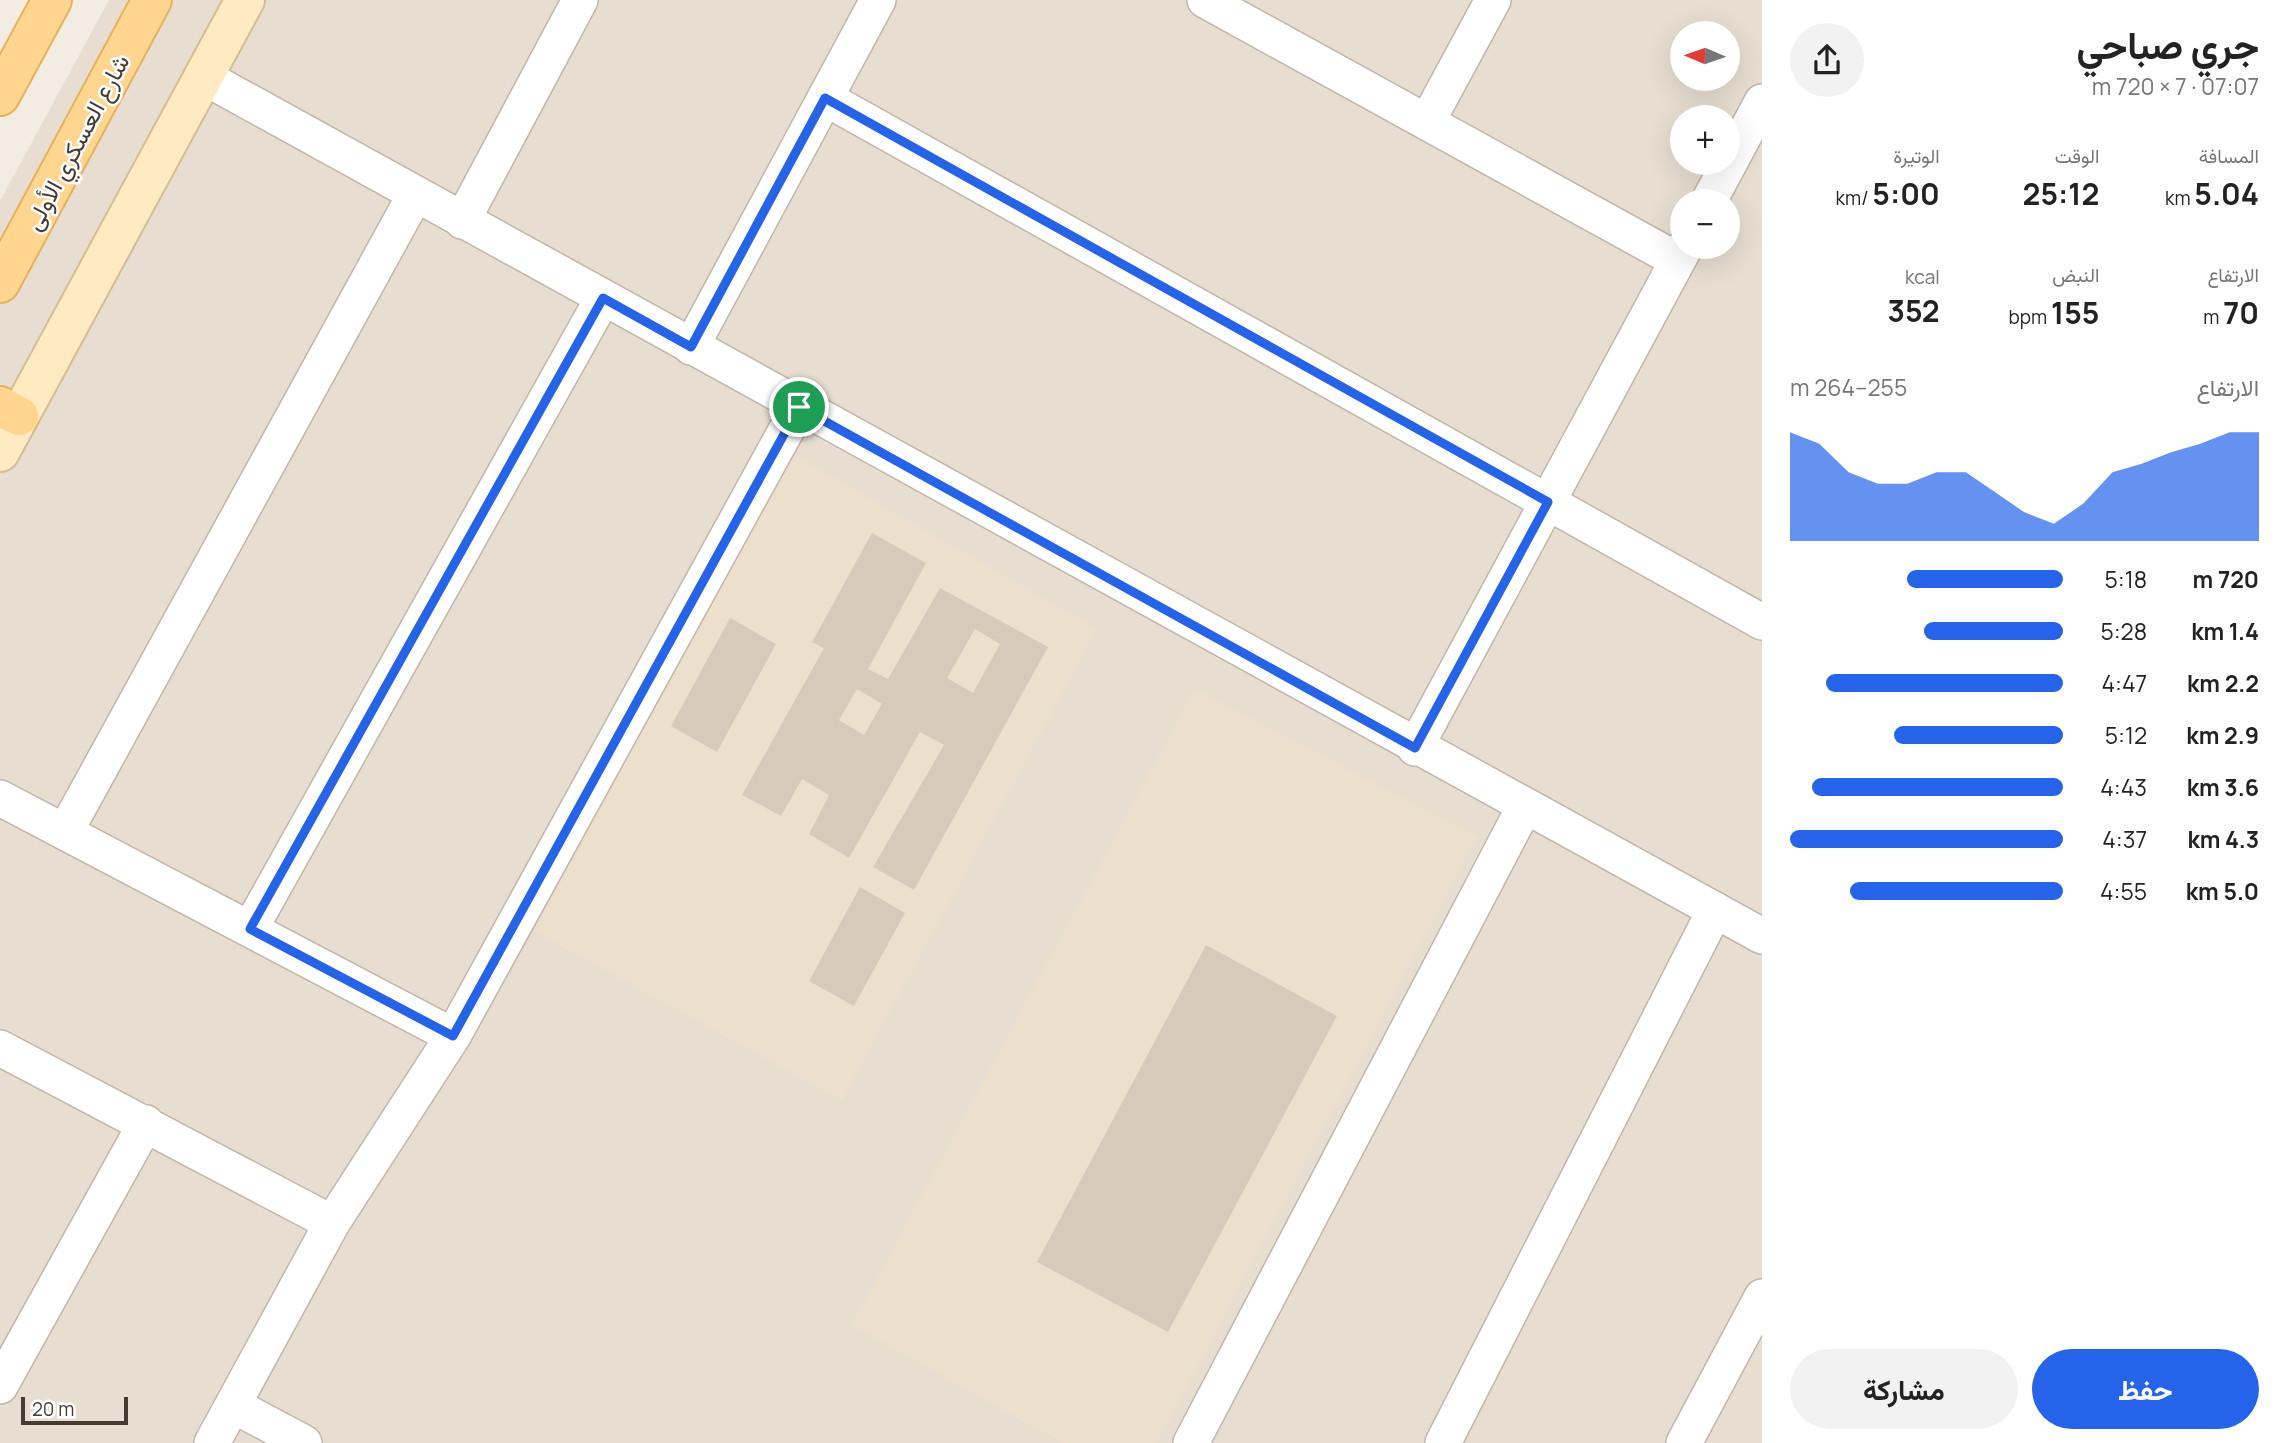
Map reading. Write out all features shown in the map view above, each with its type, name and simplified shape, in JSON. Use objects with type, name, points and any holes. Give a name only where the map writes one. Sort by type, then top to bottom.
[{"type":"main road","points":[[0,96],[52,0]]},
{"type":"main road","name":"شارع العسكري الأولى","points":[[0,283],[152,0]]},
{"type":"street","points":[[0,452],[10,411],[204,78],[245,0]]},
{"type":"street","points":[[462,221],[580,0]]},
{"type":"street","points":[[691,347],[878,0]]},
{"type":"street","points":[[1205,0],[1427,122],[1670,247]]},
{"type":"street","points":[[1427,122],[1493,0]]},
{"type":"street","points":[[204,78],[1415,748],[1762,936]]},
{"type":"street","points":[[825,98],[1762,622]]},
{"type":"street","points":[[1715,189],[1762,102]]},
{"type":"street","points":[[65,832],[415,195]]},
{"type":"street","points":[[1415,748],[1678,259]]},
{"type":"street","points":[[250,929],[603,298]]},
{"type":"street","points":[[212,1443],[331,1223],[453,1036],[799,407]]},
{"type":"street","points":[[0,797],[453,1036]]},
{"type":"street","points":[[1198,1440],[1525,806]]},
{"type":"street","points":[[1443,1443],[1715,910]]},
{"type":"street","points":[[0,1048],[331,1223]]},
{"type":"street","points":[[0,1386],[146,1124]]},
{"type":"street","points":[[1684,1443],[1762,1297]]},
{"type":"street","points":[[233,1405],[304,1443]]},
{"type":"shaded area","points":[[109,0],[1762,0],[1762,1443],[0,1443],[0,201]]},
{"type":"shaded area","points":[[789,452],[1097,629],[842,1100],[535,931]]},
{"type":"shaded area","points":[[1195,689],[1477,837],[1157,1443],[1063,1443],[852,1325]]},
{"type":"building","points":[[872,533],[926,563],[868,669],[888,679],[940,588],[1048,647],[914,890],[873,867],[944,745],[920,732],[849,858],[809,834],[829,795],[802,779],[781,816],[742,795],[824,648],[812,642]],"holes":[[[975,629],[1000,644],[973,693],[947,678]],[[857,689],[882,704],[864,735],[839,720]]]},
{"type":"building","points":[[730,618],[776,644],[717,752],[671,726]]},
{"type":"building","points":[[860,887],[905,913],[854,1006],[809,981]]},
{"type":"building","points":[[1206,945],[1337,1016],[1168,1332],[1037,1262]]},
{"type":"route","points":[[825,98],[1548,502],[1415,748],[799,407],[453,1036],[250,929],[603,298],[691,347],[825,98]]}]
